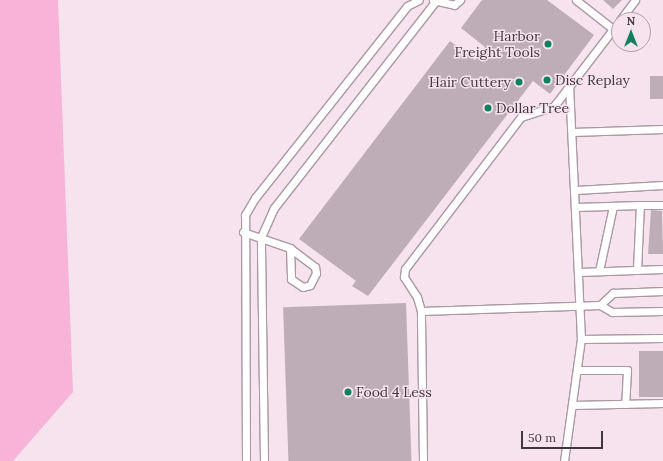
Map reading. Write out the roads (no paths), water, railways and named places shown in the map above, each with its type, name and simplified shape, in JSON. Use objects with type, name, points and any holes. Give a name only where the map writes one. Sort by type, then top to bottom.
[{"type":"lane","points":[[246,461],[243,232],[245,215],[255,198],[407,6],[419,0]]},
{"type":"lane","points":[[264,461],[261,237],[274,208],[434,1],[454,5],[460,0]]},
{"type":"lane","points":[[576,0],[611,27]]},
{"type":"lane","points":[[625,12],[635,0]]},
{"type":"lane","points":[[423,461],[421,311],[417,297],[404,277],[409,264],[521,117],[554,106],[611,32]]},
{"type":"lane","points":[[564,461],[581,339],[580,272],[569,87]]},
{"type":"lane","points":[[572,132],[663,129]]},
{"type":"lane","points":[[576,190],[663,185]]},
{"type":"lane","points":[[637,270],[640,205]]},
{"type":"lane","points":[[576,207],[663,205]]},
{"type":"lane","points":[[599,271],[612,206]]},
{"type":"lane","points":[[243,232],[290,248],[315,267],[316,273],[310,285],[303,287],[291,279],[290,248]]},
{"type":"lane","points":[[580,272],[663,269]]},
{"type":"lane","points":[[600,305],[613,293],[663,291]]},
{"type":"lane","points":[[421,311],[600,305],[612,312],[663,311]]},
{"type":"lane","points":[[581,339],[663,338]]},
{"type":"lane","points":[[577,370],[626,370],[625,404]]},
{"type":"lane","points":[[572,405],[663,403]]},
{"type":"place","name":"Harbor Freight Tools","points":[[548,44]]},
{"type":"place","name":"Disc Replay","points":[[547,80]]},
{"type":"place","name":"Hair Cuttery","points":[[519,82]]},
{"type":"place","name":"Dollar Tree","points":[[488,108]]},
{"type":"place","name":"Food 4 Less","points":[[348,392]]}]
